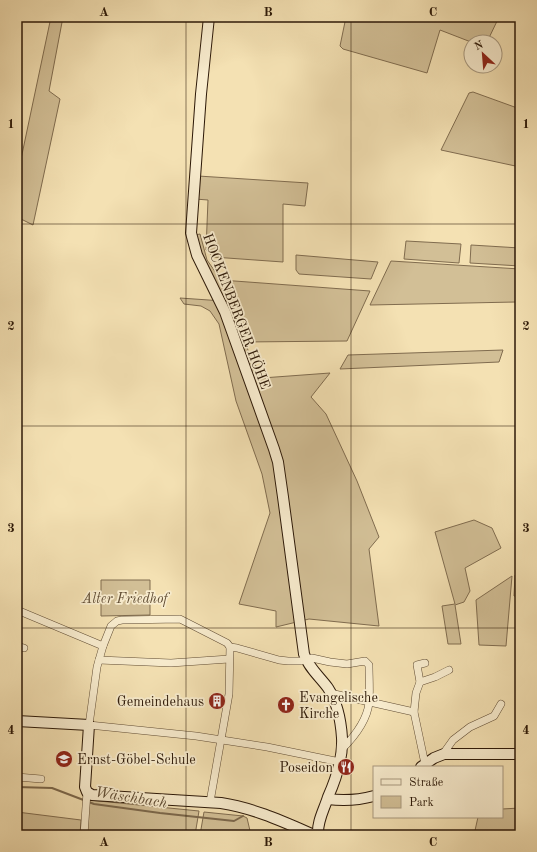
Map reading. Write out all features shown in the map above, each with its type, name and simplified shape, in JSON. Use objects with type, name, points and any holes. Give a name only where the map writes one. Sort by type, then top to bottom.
[{"type":"street","name":"HOCKENBERGER HÖHE","points":[[209,17],[201,94],[191,232],[197,255],[225,312],[278,462],[305,659]]},
{"type":"street","points":[[17,610],[103,646]]},
{"type":"street","points":[[84,835],[89,725],[99,660],[111,626],[122,620],[174,618],[185,621],[227,643],[230,648],[229,694],[210,802]]},
{"type":"street","points":[[230,648],[237,648],[279,660],[295,661],[312,658],[346,664],[367,662],[369,665],[369,702],[364,719],[351,740],[342,749]]},
{"type":"street","points":[[99,660],[172,663],[229,659]]},
{"type":"street","points":[[305,659],[330,692],[338,717],[342,738],[340,762],[320,818],[318,835]]},
{"type":"street","points":[[425,663],[417,665],[420,682],[416,693],[414,712],[423,766],[442,754],[453,740],[470,727],[494,716],[501,704]]},
{"type":"street","points":[[420,682],[449,670]]},
{"type":"street","points":[[330,692],[414,712]]},
{"type":"street","points":[[17,721],[89,725],[162,732],[267,747],[340,762]]},
{"type":"street","points":[[442,754],[520,754]]},
{"type":"street","points":[[17,776],[41,779]]},
{"type":"street","points":[[87,794],[235,805],[250,809],[314,835]]},
{"type":"street","points":[[328,799],[363,799],[373,796]]},
{"type":"green space","points":[[51,17],[63,17],[49,91],[60,99],[33,225],[17,217],[17,178]]},
{"type":"green space","points":[[346,17],[499,17],[491,34],[463,34],[463,39],[440,30],[427,73],[343,49],[340,46]]},
{"type":"green space","points":[[473,92],[520,109],[520,167],[441,150],[469,93]]},
{"type":"green space","points":[[198,176],[308,183],[305,206],[283,204],[283,262],[213,257],[206,250],[208,200],[195,199]]},
{"type":"green space","points":[[200,234],[207,260],[221,280],[370,291],[347,341],[244,342],[262,378],[330,373],[311,397],[326,414],[357,481],[379,537],[369,549],[379,626],[309,619],[276,627],[276,611],[239,604],[270,513],[262,474],[236,401],[219,324],[210,311],[201,306],[184,304],[180,298],[223,301],[203,260],[195,235]]},
{"type":"green space","points":[[406,241],[461,244],[459,263],[404,259]]},
{"type":"green space","points":[[471,245],[520,248],[520,266],[470,263]]},
{"type":"green space","points":[[296,255],[378,262],[371,279],[299,274],[296,270]]},
{"type":"green space","points":[[391,261],[520,269],[520,288],[516,302],[370,305]]},
{"type":"green space","points":[[503,350],[499,362],[340,369],[348,355]]},
{"type":"green space","points":[[474,520],[492,528],[501,548],[465,568],[470,591],[464,602],[455,605],[461,644],[448,644],[442,606],[455,604],[435,532]]},
{"type":"green space","points":[[520,572],[520,597],[514,596],[515,575]]},
{"type":"green space","points":[[512,576],[506,646],[479,645],[476,600]]},
{"type":"green space","name":"Alter Friedhof","points":[[101,580],[150,580],[150,615],[101,616]]},
{"type":"green space","points":[[89,800],[199,811],[195,835],[86,835]]},
{"type":"green space","points":[[520,808],[520,835],[474,835],[478,818],[503,818],[503,809]]},
{"type":"green space","points":[[17,812],[81,820],[80,835],[17,835]]},
{"type":"green space","points":[[204,812],[243,816],[247,818],[251,835],[200,835]]},
{"type":"waterway","name":"Wäschbach","points":[[17,787],[52,788],[94,804],[160,813],[234,821],[243,816]]},
{"type":"place","name":"Gemeindehaus","points":[[217,701]]},
{"type":"place","name":"Evangelische Kirche","points":[[286,705]]},
{"type":"place","name":"Ernst-Göbel-Schule","points":[[64,759]]},
{"type":"place","name":"Poseidon","points":[[346,767]]}]
